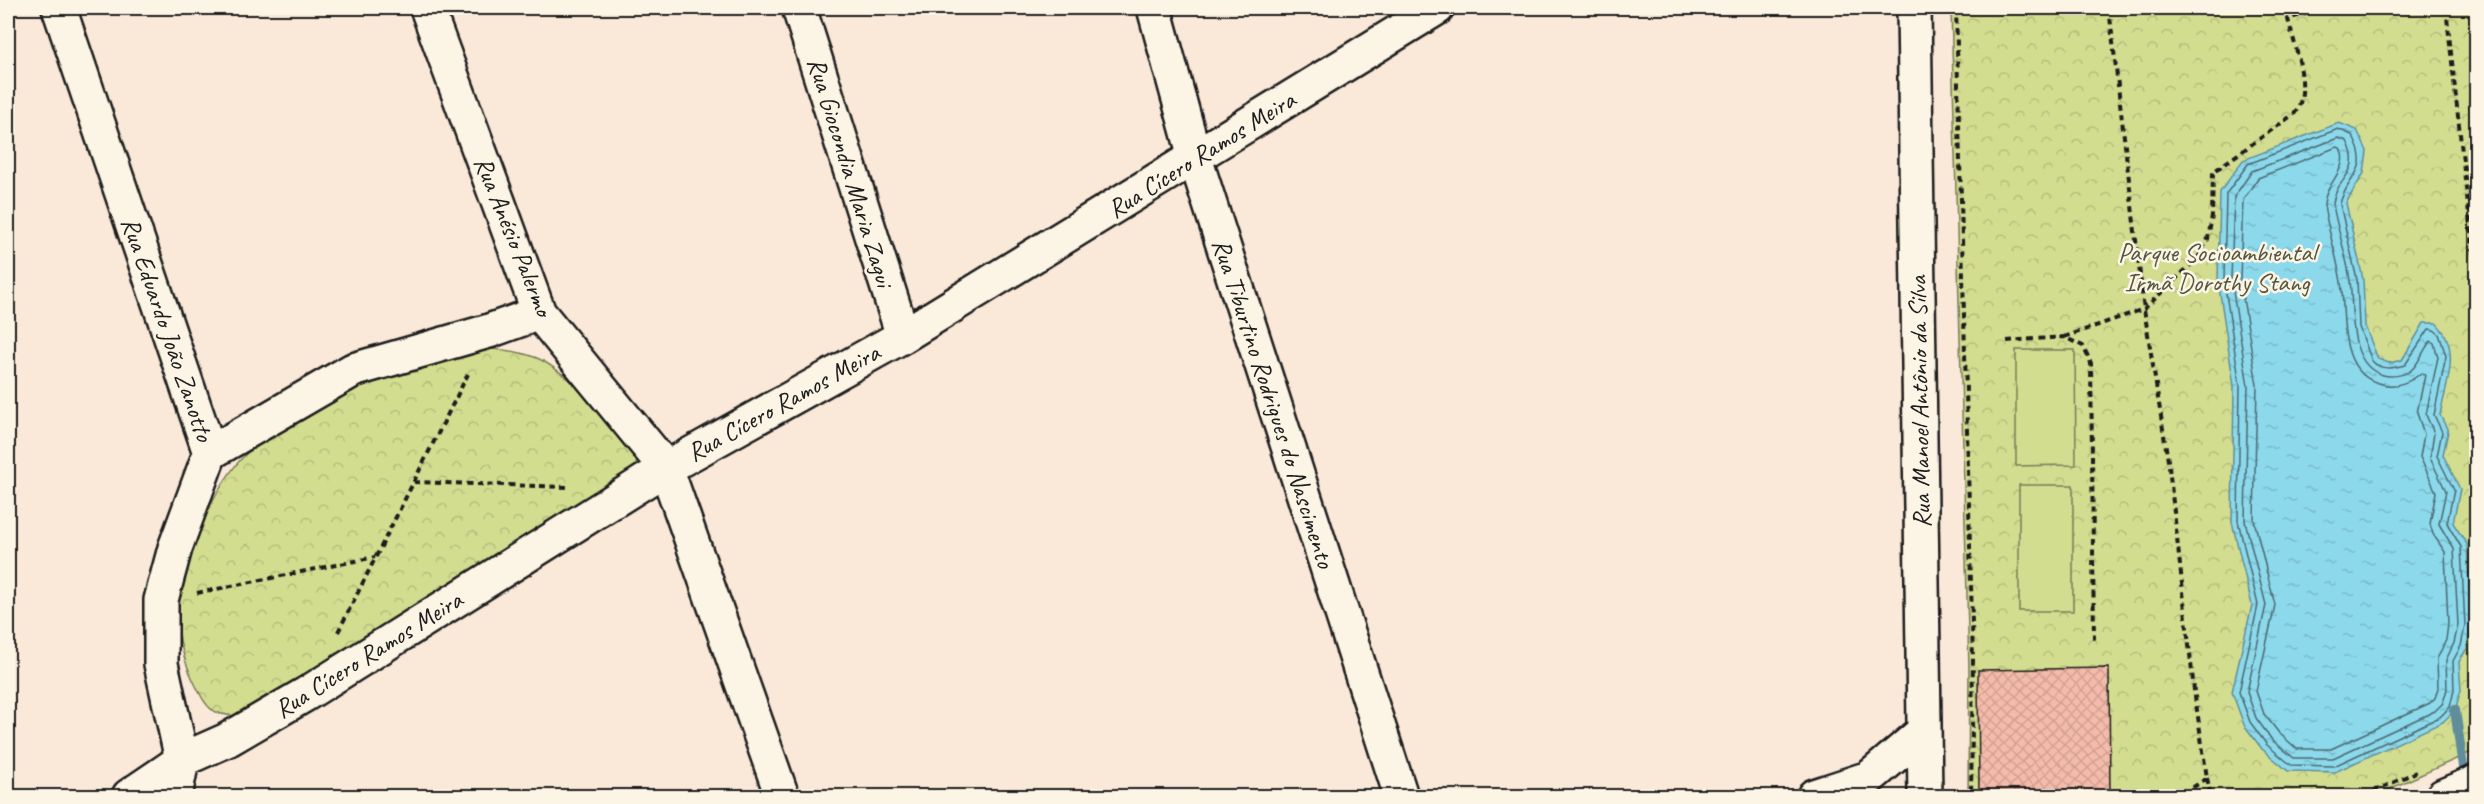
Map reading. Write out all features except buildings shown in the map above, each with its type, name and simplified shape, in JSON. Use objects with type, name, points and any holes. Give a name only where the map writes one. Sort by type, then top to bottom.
[{"type":"street","name":"Rua Eduardo João Zanotto","points":[[59,8],[210,453],[175,548],[161,600],[161,664],[182,760]]},
{"type":"street","name":"Rua Anésio Palermo","points":[[427,8],[539,313],[666,468],[782,796]]},
{"type":"street","name":"Rua Giocondia Maria Zagui","points":[[799,8],[903,336]]},
{"type":"street","name":"Rua Tiburtino Rodrigues do Nascimento","points":[[1154,8],[1195,158],[1401,796]]},
{"type":"street","name":"Rua Cícero Ramos Meira","points":[[129,796],[182,760],[227,740],[306,694],[666,468],[903,336],[1437,8]]},
{"type":"street","name":"Rua Manoel Antônio da Silva","points":[[1914,8],[1925,796]]},
{"type":"street","points":[[210,453],[353,370],[489,332],[539,313]]},
{"type":"street","points":[[1814,796],[1869,778],[1924,731]]},
{"type":"street","points":[[175,796],[182,760]]},
{"type":"street","points":[[2443,796],[2476,782]]},
{"type":"path","points":[[1956,8],[1973,661],[1971,796]]},
{"type":"path","points":[[2109,8],[2144,309],[2169,468],[2194,690],[2206,778],[2211,796]]},
{"type":"path","points":[[2007,341],[2064,338],[2144,309],[2198,258],[2208,239],[2212,216],[2213,172],[2297,110],[2302,89],[2288,19],[2325,8]]},
{"type":"path","points":[[2446,8],[2476,278]]},
{"type":"path","points":[[333,641],[489,332]]},
{"type":"path","points":[[2064,338],[2083,346],[2091,363],[2094,641]]},
{"type":"path","points":[[414,482],[569,487]]},
{"type":"path","points":[[161,600],[376,557]]},
{"type":"path","points":[[2181,796],[2206,778]]},
{"type":"green space","name":"Parque Socioambiental Irmã Dorothy Stang","points":[[1951,8],[2476,8],[2476,750],[2374,796],[1968,796],[1969,669]]},
{"type":"green space","points":[[2476,62],[2476,178],[2469,102]]},
{"type":"green space","points":[[492,349],[537,358],[561,373],[591,398],[628,439],[635,453],[634,480],[238,716],[221,714],[210,709],[199,692],[186,663],[178,630],[179,596],[182,579],[204,520],[213,501],[235,467],[246,454],[275,431],[352,385],[384,374]]},
{"type":"green space","points":[[2016,350],[2075,350],[2076,465],[2016,466]]},
{"type":"green space","points":[[2019,485],[2073,485],[2073,611],[2019,611]]},
{"type":"water","points":[[2339,123],[2357,130],[2367,151],[2364,173],[2346,203],[2363,279],[2365,326],[2378,359],[2389,363],[2402,360],[2424,323],[2436,323],[2448,343],[2450,367],[2440,415],[2448,431],[2443,455],[2460,489],[2453,523],[2467,544],[2471,626],[2467,648],[2459,662],[2461,690],[2455,710],[2443,722],[2335,772],[2288,771],[2262,749],[2244,725],[2232,692],[2252,605],[2232,522],[2234,386],[2218,280],[2220,192],[2243,160]]},
{"type":"waterway","points":[[2455,710],[2465,781]]}]
